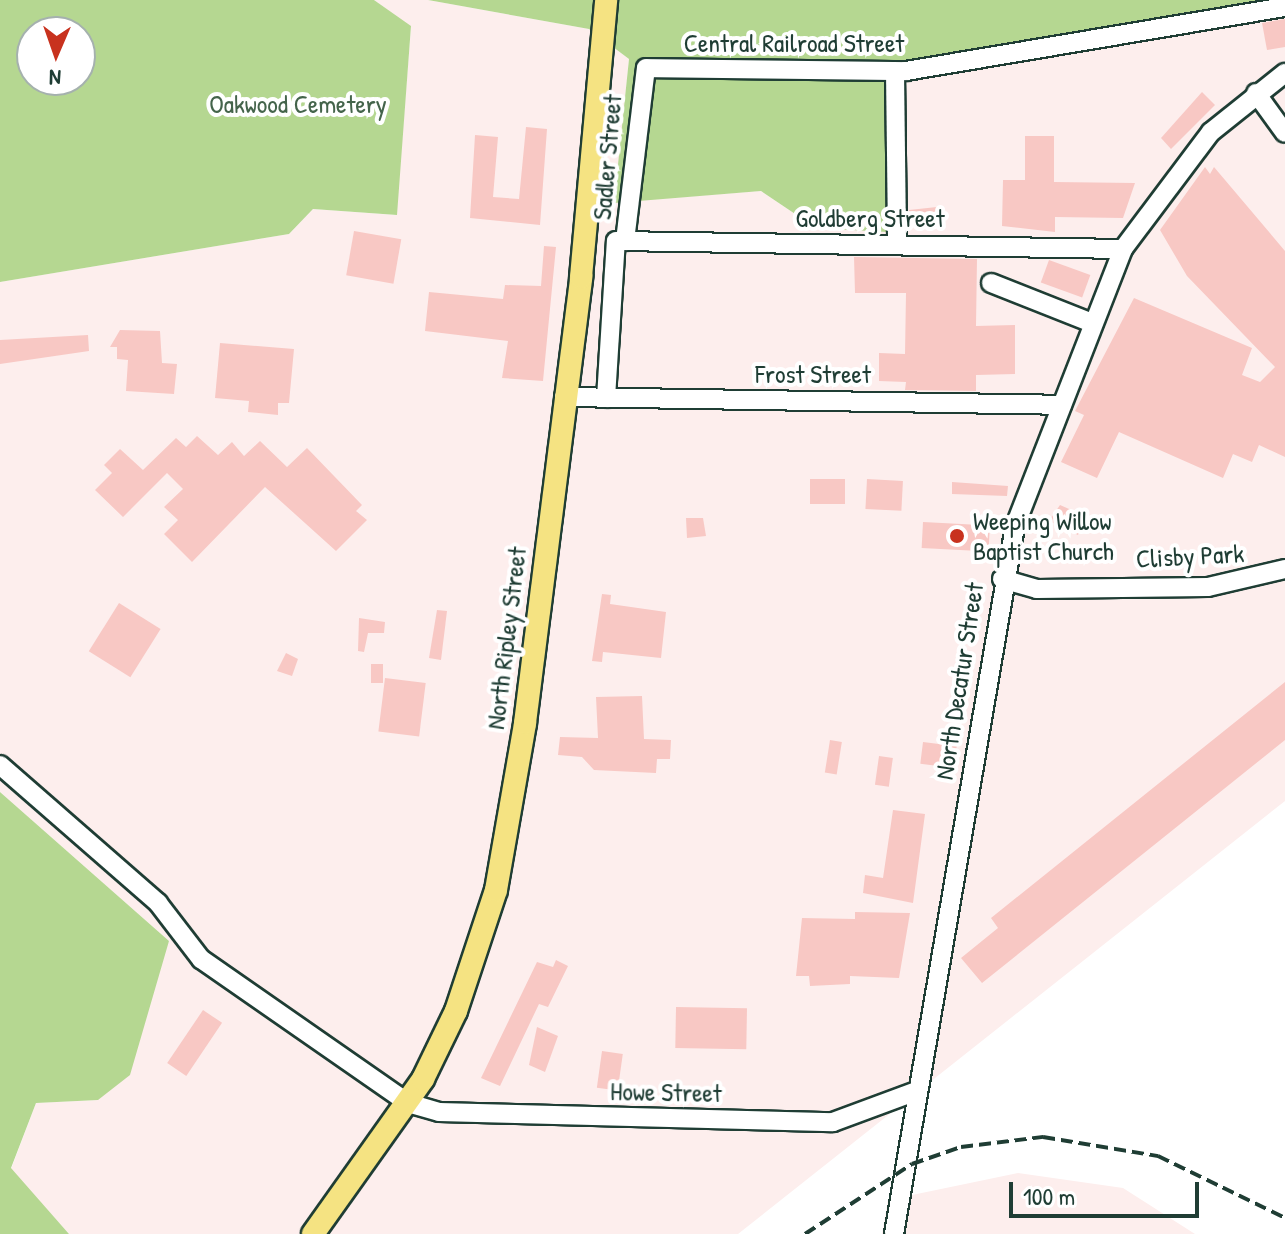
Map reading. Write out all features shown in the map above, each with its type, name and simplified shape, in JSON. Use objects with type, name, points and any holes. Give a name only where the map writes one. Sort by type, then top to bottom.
[{"type":"main road","name":"North Ripley Street","points":[[313,1234],[408,1103],[456,1011],[496,890],[525,723],[601,79],[606,1]]},
{"type":"street","name":"Central Railroad Street","points":[[640,78],[652,66],[895,72],[1285,7]]},
{"type":"street","points":[[895,72],[897,245]]},
{"type":"street","name":"North Decatur Street","points":[[894,1234],[1002,579],[1092,323],[1123,249],[1168,181],[1256,93],[1285,73]]},
{"type":"street","name":"Sadler Street","points":[[606,398],[640,78]]},
{"type":"street","points":[[1256,93],[1285,133]]},
{"type":"street","name":"Goldberg Street","points":[[621,241],[1123,249]]},
{"type":"street","points":[[991,283],[1092,323]]},
{"type":"street","name":"Frost Street","points":[[564,397],[1062,405]]},
{"type":"street","name":"Clisby Park","points":[[1002,579],[1037,589],[1208,587],[1285,569]]},
{"type":"street","points":[[0,765],[158,903],[201,959],[408,1103]]},
{"type":"street","name":"Howe Street","points":[[408,1103],[439,1112],[833,1122],[917,1091]]},
{"type":"shaded area","points":[[374,0],[428,0],[589,29],[629,59],[615,202],[761,191],[816,228],[887,66],[1285,0],[1285,801],[738,1234],[69,1234],[11,1169],[36,1103],[98,1100],[169,941],[0,792],[0,282],[289,234],[313,209],[396,215],[411,27]]},
{"type":"shaded area","points":[[1018,1173],[1123,1188],[1195,1234],[882,1234],[888,1200]]},
{"type":"green space","name":"Oakwood Cemetery","points":[[0,0],[374,0],[411,26],[397,215],[313,209],[289,234],[0,282]]},
{"type":"green space","points":[[428,0],[1270,0],[887,66],[888,232],[816,228],[761,191],[614,203],[629,59],[589,29]]},
{"type":"green space","points":[[0,792],[169,941],[130,1075],[98,1100],[36,1103],[11,1168],[69,1234],[0,1234]]},
{"type":"building","points":[[1285,19],[1285,47],[1267,50],[1262,23]]},
{"type":"building","points":[[1202,92],[1215,105],[1171,149],[1161,138]]},
{"type":"building","points":[[526,127],[547,129],[540,225],[470,218],[475,135],[498,137],[493,197],[519,199]]},
{"type":"building","points":[[1025,136],[1054,136],[1054,182],[1135,183],[1123,218],[1055,217],[1055,232],[1002,226],[1003,180],[1025,180]]},
{"type":"building","points":[[1205,167],[1210,174],[1214,167],[1285,251],[1285,457],[1259,445],[1252,462],[1233,454],[1223,478],[1119,432],[1097,478],[1061,462],[1084,415],[1075,411],[1134,298],[1252,348],[1242,375],[1260,382],[1275,367],[1187,276],[1160,230]]},
{"type":"building","points":[[937,207],[938,218],[909,218],[909,210]]},
{"type":"building","points":[[354,231],[401,239],[393,284],[346,275]]},
{"type":"building","points":[[544,246],[556,247],[543,381],[502,378],[508,341],[425,331],[429,292],[503,299],[505,285],[541,286]]},
{"type":"building","points":[[854,257],[977,259],[976,326],[1015,325],[1015,374],[976,375],[976,391],[905,390],[906,382],[879,381],[879,353],[905,354],[906,293],[855,293]]},
{"type":"building","points":[[1049,260],[1090,275],[1082,298],[1041,283]]},
{"type":"building","points":[[120,330],[160,331],[162,363],[177,364],[174,394],[126,391],[128,360],[117,359],[117,347],[110,347]]},
{"type":"building","points":[[88,335],[89,351],[0,364],[0,340]]},
{"type":"building","points":[[220,343],[294,349],[289,403],[278,403],[278,415],[248,412],[249,401],[215,398]]},
{"type":"building","points":[[197,436],[218,455],[232,442],[244,456],[260,441],[287,467],[307,448],[362,505],[356,511],[367,520],[336,551],[265,487],[192,562],[164,534],[178,520],[164,507],[183,489],[167,473],[123,517],[95,490],[112,473],[104,465],[120,449],[143,470],[176,438],[186,447]]},
{"type":"building","points":[[810,479],[845,479],[845,504],[810,504]]},
{"type":"building","points":[[867,479],[903,481],[901,511],[865,509]]},
{"type":"building","points":[[952,482],[1008,486],[1007,496],[952,494]]},
{"type":"building","points":[[1060,505],[1085,516],[1078,535],[1049,521]]},
{"type":"building","points":[[686,518],[703,518],[706,536],[687,538]]},
{"type":"building","name":"Weeping Willow Baptist Church","points":[[923,522],[990,526],[989,551],[922,548]]},
{"type":"building","points":[[602,594],[611,595],[610,604],[666,612],[661,658],[603,652],[602,662],[592,661]]},
{"type":"building","points":[[119,603],[161,629],[130,677],[89,651]]},
{"type":"building","points":[[437,610],[447,611],[441,660],[429,658]]},
{"type":"building","points":[[359,618],[385,622],[384,633],[368,633],[364,652],[358,651]]},
{"type":"building","points":[[286,653],[298,659],[292,676],[277,671]]},
{"type":"building","points":[[371,664],[383,664],[383,683],[371,683]]},
{"type":"building","points":[[385,678],[426,683],[419,737],[378,732]]},
{"type":"building","points":[[1285,682],[1285,740],[982,983],[961,958],[998,928],[991,918]]},
{"type":"building","points":[[642,696],[644,739],[671,740],[670,759],[657,759],[656,773],[594,770],[582,757],[558,755],[560,737],[598,738],[596,697]]},
{"type":"building","points":[[830,740],[842,742],[837,774],[825,773]]},
{"type":"building","points":[[923,742],[957,746],[954,768],[920,764]]},
{"type":"building","points":[[879,756],[893,758],[889,787],[875,785]]},
{"type":"building","points":[[893,810],[925,814],[913,903],[863,893],[865,875],[883,878]]},
{"type":"building","points":[[855,912],[910,913],[899,978],[850,976],[850,984],[810,986],[809,976],[796,976],[802,918],[855,919]]},
{"type":"building","points":[[556,960],[568,966],[548,1007],[539,1004],[500,1086],[481,1078],[537,962],[553,967]]},
{"type":"building","points":[[676,1007],[747,1008],[746,1049],[675,1048]]},
{"type":"building","points":[[203,1010],[222,1023],[186,1076],[167,1063]]},
{"type":"building","points":[[537,1027],[558,1036],[545,1072],[529,1065]]},
{"type":"building","points":[[602,1051],[623,1054],[618,1091],[597,1088]]},
{"type":"railway","points":[[805,1234],[912,1164],[961,1147],[1043,1137],[1158,1156],[1285,1218]]},
{"type":"place","name":"Weeping Willow Baptist Church","points":[[957,536]]}]
